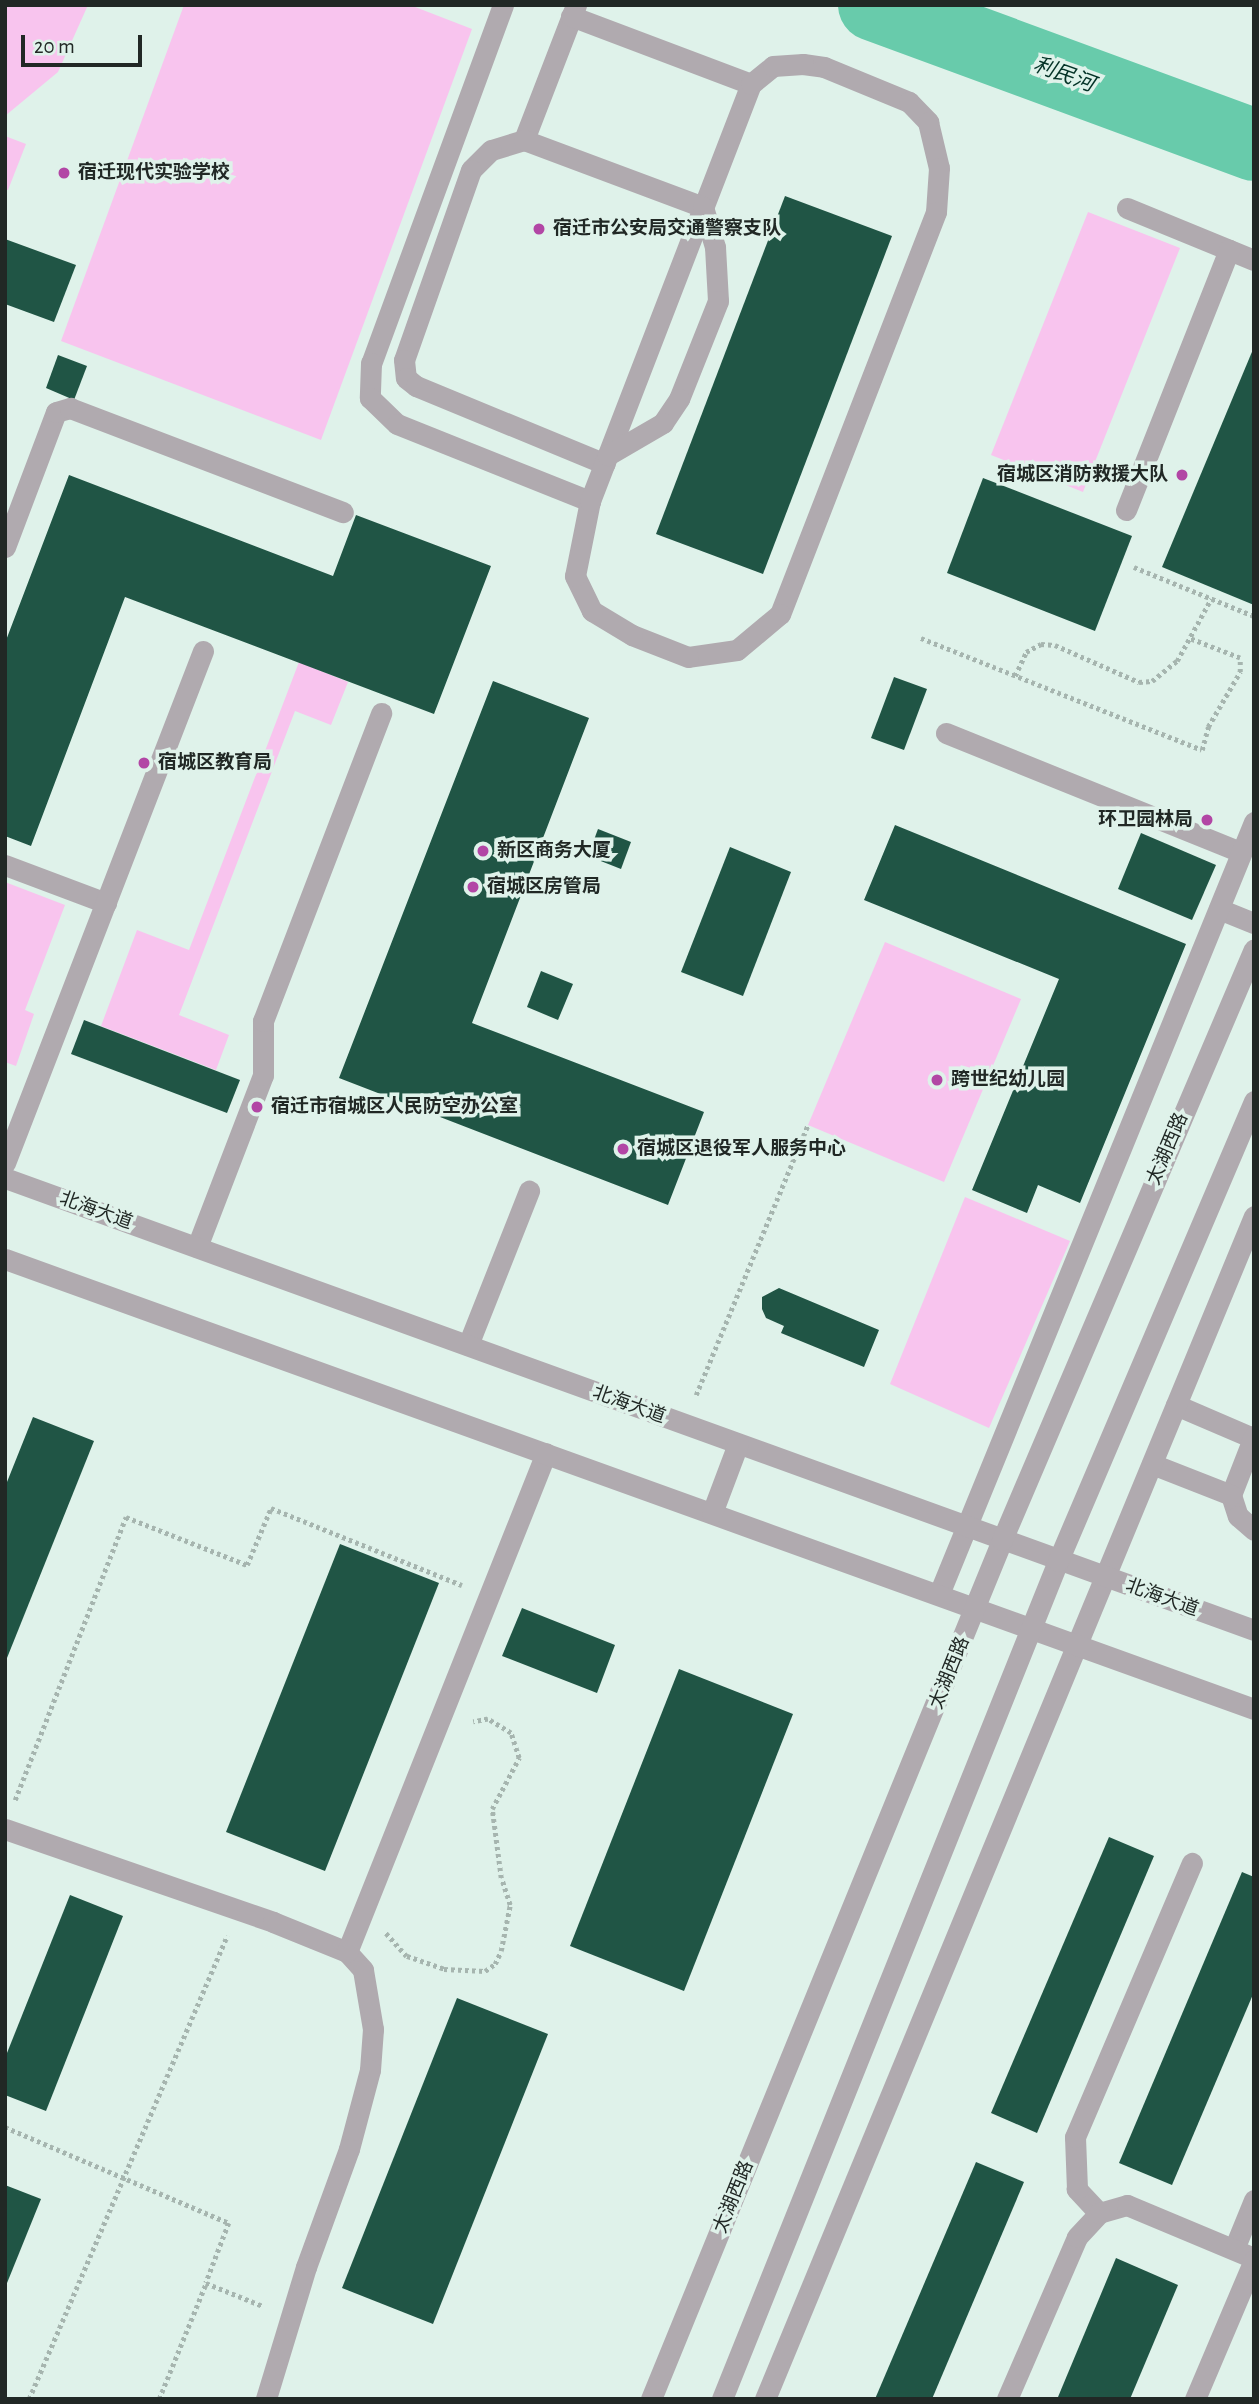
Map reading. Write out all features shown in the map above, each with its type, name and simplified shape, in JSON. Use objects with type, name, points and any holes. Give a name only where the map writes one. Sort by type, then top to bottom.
[{"type":"street","points":[[503,5],[371,363],[370,398],[397,424],[590,501]]},
{"type":"street","points":[[524,140],[573,11],[751,85]]},
{"type":"street","points":[[803,64],[824,67],[909,102],[928,122],[939,168],[936,212],[780,614],[737,650],[688,657],[622,629],[592,611],[575,576],[590,501],[751,85],[773,66],[803,64]]},
{"type":"street","points":[[606,459],[436,396],[406,378],[404,360],[471,170],[492,150],[524,140],[704,207]]},
{"type":"street","points":[[606,459],[663,423],[679,399],[713,314],[720,276],[704,207]]},
{"type":"street","points":[[1127,208],[1254,260]]},
{"type":"street","points":[[1126,510],[1229,250]]},
{"type":"street","points":[[5,547],[56,412],[70,408],[343,512]]},
{"type":"street","points":[[5,1163],[203,651]]},
{"type":"street","points":[[197,1247],[263,1075],[263,1021],[381,713]]},
{"type":"street","points":[[946,733],[1241,852]]},
{"type":"street","points":[[939,1594],[1254,821]]},
{"type":"street","points":[[5,865],[106,903]]},
{"type":"street","points":[[1219,909],[1254,923]]},
{"type":"street","name":"太湖西路","points":[[651,2399],[1002,1540],[1254,949]]},
{"type":"street","points":[[722,2399],[1058,1561],[1254,1101]]},
{"type":"street","name":"北海大道","points":[[5,1178],[1254,1630]]},
{"type":"street","points":[[468,1345],[529,1191]]},
{"type":"street","points":[[765,2399],[1254,1216]]},
{"type":"street","points":[[5,1259],[1254,1709]]},
{"type":"street","points":[[1176,1405],[1253,1437],[1231,1495],[1238,1516],[1254,1530]]},
{"type":"street","points":[[712,1513],[738,1444]]},
{"type":"street","points":[[347,1952],[546,1453]]},
{"type":"street","points":[[1152,1464],[1231,1495]]},
{"type":"street","points":[[8,1821],[347,1952],[363,1970],[370,1995],[370,2070],[266,2399]]},
{"type":"street","points":[[1099,2213],[1077,2189],[1075,2137],[1192,1863]]},
{"type":"street","points":[[1234,2249],[1254,2200]]},
{"type":"street","points":[[1007,2399],[1077,2238],[1099,2213],[1127,2205],[1254,2259],[1195,2399]]},
{"type":"path","points":[[1135,568],[1254,616]]},
{"type":"path","points":[[1016,676],[1027,652],[1041,644],[1055,645],[1139,682],[1152,681],[1177,661],[1212,599]]},
{"type":"path","points":[[921,638],[1202,750],[1208,727],[1240,672],[1240,658],[1191,639]]},
{"type":"path","points":[[684,1425],[808,1125]]},
{"type":"path","points":[[8,1821],[127,1517],[247,1565],[271,1508],[488,1596]]},
{"type":"path","points":[[363,1911],[407,1956],[469,1973],[495,1964],[510,1905],[501,1878],[492,1809],[519,1758],[511,1733],[501,1726],[488,1719],[466,1727]]},
{"type":"path","points":[[29,2399],[239,1910]]},
{"type":"path","points":[[5,2127],[229,2223],[159,2399]]},
{"type":"path","points":[[206,2283],[293,2318]]},
{"type":"shaded area","points":[[5,5],[88,5],[58,72],[5,116]]},
{"type":"shaded area","points":[[184,5],[410,5],[472,29],[321,440],[61,341]]},
{"type":"shaded area","points":[[5,136],[26,144],[8,190],[5,189]]},
{"type":"shaded area","points":[[1088,212],[1180,248],[1083,492],[991,455]]},
{"type":"shaded area","points":[[299,662],[348,682],[331,725],[295,711],[179,1015],[229,1035],[216,1070],[101,1026],[137,930],[189,950]]},
{"type":"shaded area","points":[[5,882],[65,905],[25,1010],[34,1014],[16,1066],[5,1062]]},
{"type":"shaded area","points":[[885,942],[1021,999],[944,1182],[808,1125]]},
{"type":"shaded area","points":[[965,1197],[1070,1241],[989,1428],[890,1384]]},
{"type":"building","points":[[785,196],[892,236],[763,574],[656,534]]},
{"type":"building","points":[[5,239],[76,265],[54,322],[5,304]]},
{"type":"building","points":[[1254,347],[1254,605],[1162,567]]},
{"type":"building","points":[[58,355],[87,366],[74,400],[46,388]]},
{"type":"building","points":[[69,475],[333,576],[356,515],[491,566],[434,714],[125,597],[31,846],[5,836],[5,643]]},
{"type":"building","points":[[983,478],[1132,536],[1095,631],[947,573]]},
{"type":"building","points":[[894,677],[927,689],[904,750],[871,738]]},
{"type":"building","points":[[493,681],[589,718],[472,1023],[704,1112],[668,1205],[339,1078]]},
{"type":"building","points":[[895,825],[1186,944],[1080,1203],[1038,1185],[1027,1213],[972,1190],[1059,979],[864,900]]},
{"type":"building","points":[[598,829],[631,842],[621,869],[588,856]]},
{"type":"building","points":[[1141,833],[1216,865],[1192,920],[1118,889]]},
{"type":"building","points":[[730,847],[791,872],[743,996],[681,972]]},
{"type":"building","points":[[541,971],[573,984],[558,1020],[527,1007]]},
{"type":"building","points":[[84,1020],[240,1080],[227,1113],[71,1054]]},
{"type":"building","points":[[779,1288],[879,1330],[864,1367],[781,1333],[784,1326],[766,1318],[762,1309],[762,1297]]},
{"type":"building","points":[[33,1417],[94,1441],[5,1663],[5,1487]]},
{"type":"building","points":[[340,1544],[439,1583],[325,1871],[226,1832]]},
{"type":"building","points":[[522,1608],[615,1645],[597,1693],[502,1656]]},
{"type":"building","points":[[679,1669],[793,1714],[684,1991],[570,1946]]},
{"type":"building","points":[[1109,1837],[1154,1856],[1037,2133],[991,2113]]},
{"type":"building","points":[[1242,1872],[1254,1877],[1254,1992],[1172,2185],[1119,2163]]},
{"type":"building","points":[[70,1895],[123,1916],[46,2111],[5,2095],[5,2058]]},
{"type":"building","points":[[457,1998],[548,2034],[433,2324],[342,2288]]},
{"type":"building","points":[[976,2162],[1024,2182],[932,2399],[875,2399]]},
{"type":"building","points":[[5,2185],[41,2199],[5,2288]]},
{"type":"building","points":[[1116,2258],[1178,2285],[1130,2399],[1062,2399],[1058,2397]]},
{"type":"waterway","name":"利民河","points":[[874,5],[1254,145]]},
{"type":"place","name":"宿迁现代实验学校","points":[[64,173]]},
{"type":"place","name":"宿迁市公安局交通警察支队","points":[[539,229]]},
{"type":"place","name":"宿城区消防救援大队","points":[[1182,475]]},
{"type":"place","name":"宿城区教育局","points":[[144,763]]},
{"type":"place","name":"环卫园林局","points":[[1207,820]]},
{"type":"place","name":"新区商务大厦","points":[[483,851]]},
{"type":"place","name":"宿城区房管局","points":[[473,887]]},
{"type":"place","name":"跨世纪幼儿园","points":[[937,1080]]},
{"type":"place","name":"宿迁市宿城区人民防空办公室","points":[[257,1107]]},
{"type":"place","name":"宿城区退役军人服务中心","points":[[623,1149]]}]
